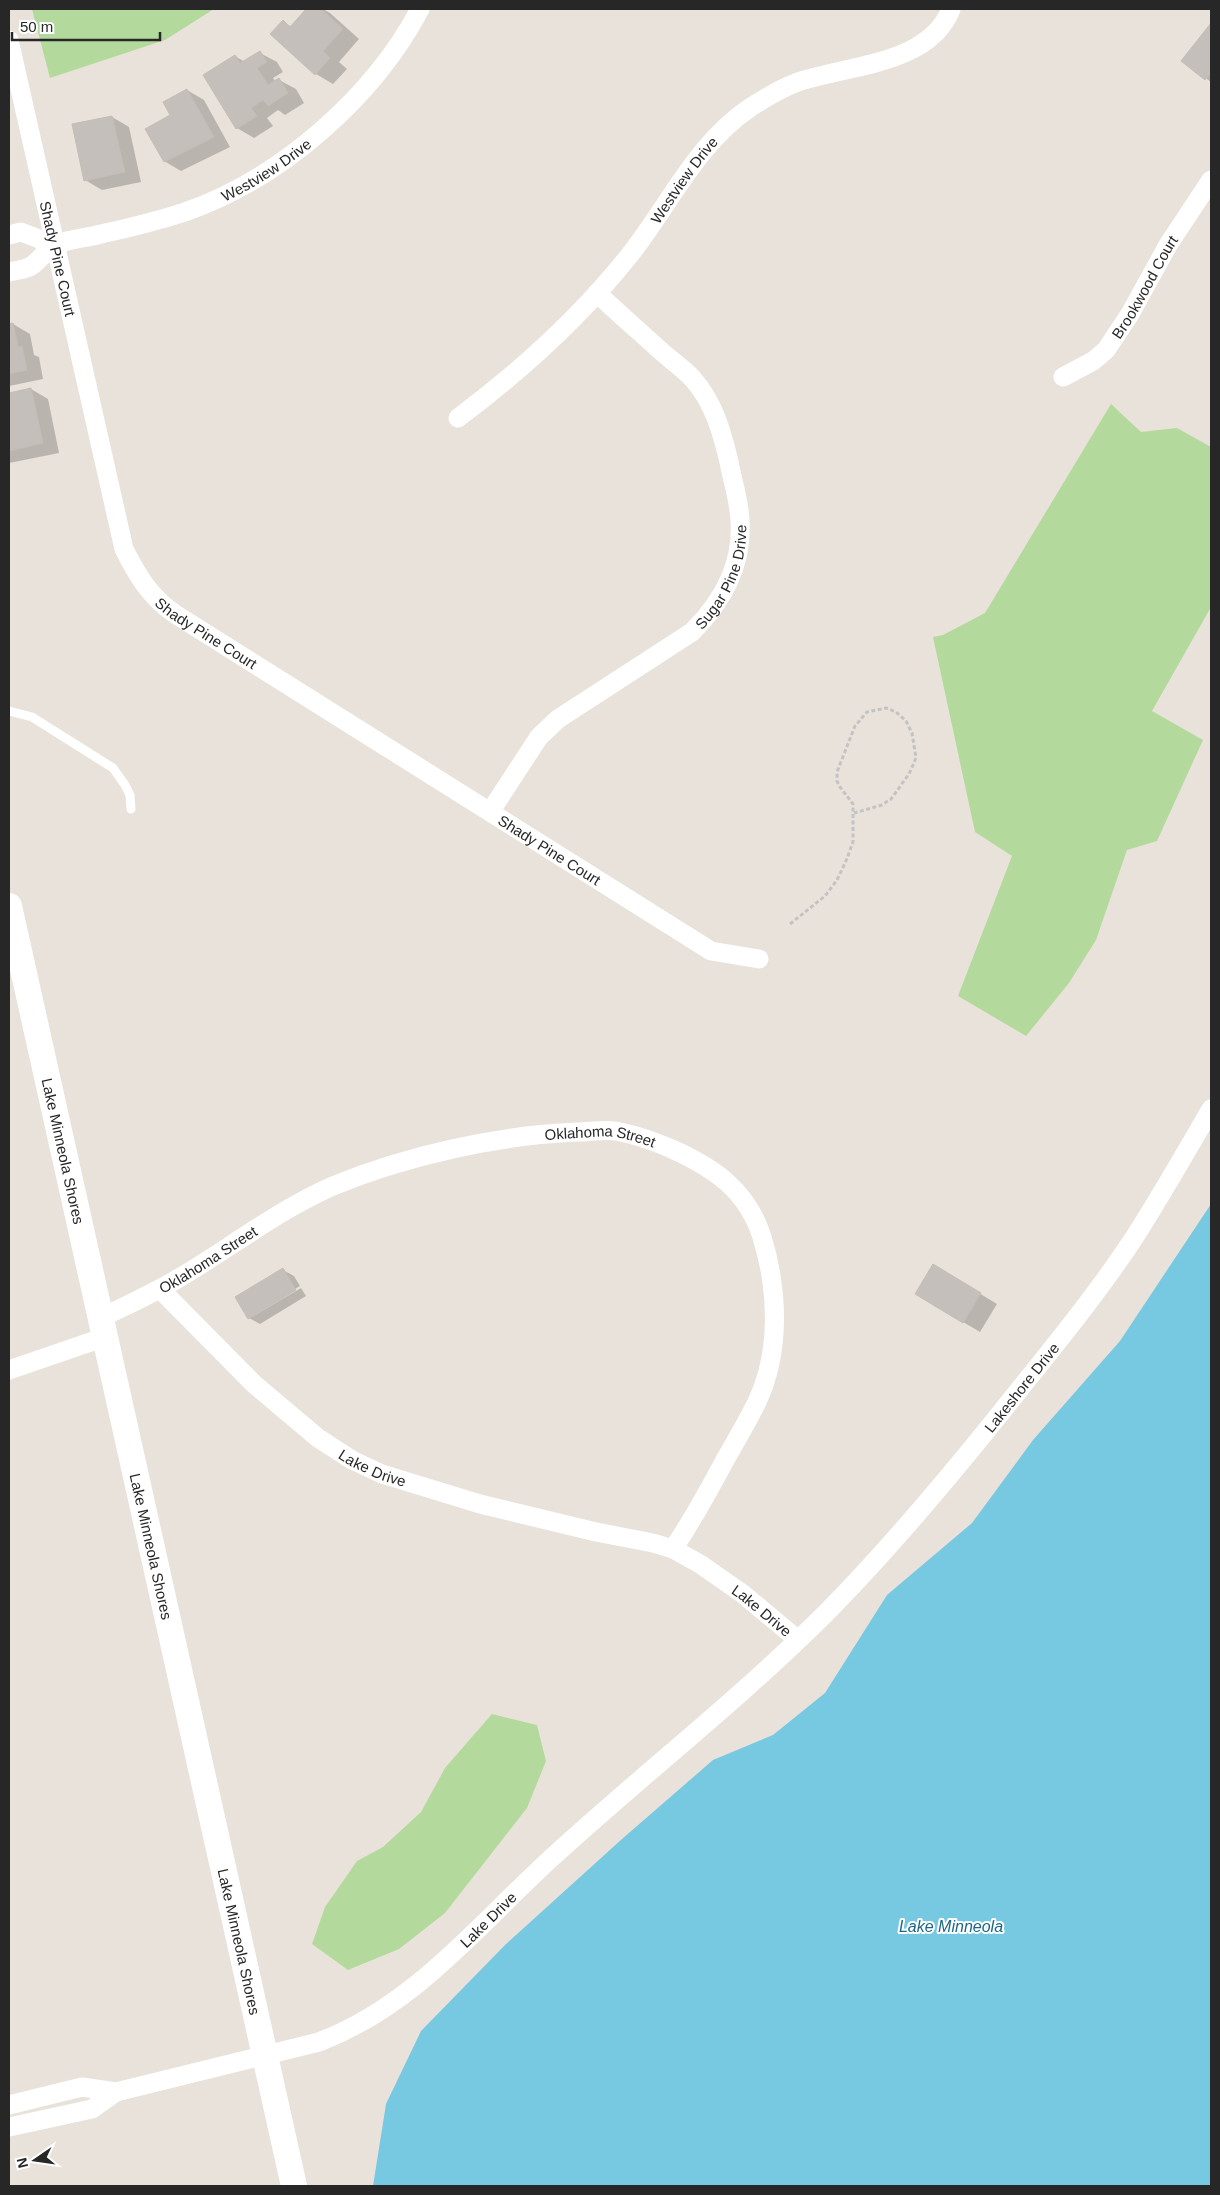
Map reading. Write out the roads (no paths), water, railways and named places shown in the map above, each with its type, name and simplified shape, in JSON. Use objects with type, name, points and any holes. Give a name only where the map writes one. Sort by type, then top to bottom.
[{"type":"main road","name":"Lake Minneola Shores","points":[[9,906],[294,2186]]},
{"type":"street","name":"Westview Drive","points":[[9,272],[31,266],[55,245],[142,225],[187,211],[230,192],[264,173],[303,146],[338,116],[389,57],[420,9]]},
{"type":"street","name":"Westview Drive","points":[[458,418],[500,386],[550,342],[597,293],[663,211],[700,156],[717,135],[740,114],[770,95],[798,82],[907,53],[920,46],[936,32],[951,9]]},
{"type":"street","name":"Shady Pine Court","points":[[9,40],[124,549],[152,595],[175,614],[711,951],[759,958]]},
{"type":"street","name":"Brookwood Court","points":[[1062,377],[1093,361],[1106,350],[1130,314],[1168,245],[1211,180]]},
{"type":"street","points":[[9,235],[21,232],[55,245]]},
{"type":"street","name":"Sugar Pine Drive","points":[[490,812],[539,737],[558,719],[692,632],[710,614],[719,601],[734,569],[740,539],[740,511],[724,439],[708,400],[693,379],[597,293]]},
{"type":"street","name":"Lakeshore Drive","points":[[798,1640],[892,1544],[944,1484],[1093,1297],[1134,1238],[1211,1109]]},
{"type":"street","name":"Oklahoma Street","points":[[9,1370],[103,1328],[160,1289],[303,1201],[334,1186],[404,1161],[497,1140],[558,1133],[613,1131],[648,1139],[702,1162],[740,1195],[752,1213],[761,1234],[769,1264],[774,1302],[773,1341],[768,1374],[757,1402],[673,1549]]},
{"type":"street","name":"Lake Drive","points":[[116,2092],[319,2042],[348,2031],[374,2016],[416,1986],[464,1943],[524,1882],[798,1640],[743,1594],[700,1564],[673,1549],[480,1504],[382,1474],[352,1460],[318,1438],[254,1384],[160,1289]]},
{"type":"street","points":[[9,2105],[82,2087],[116,2092]]},
{"type":"street","points":[[9,2127],[92,2110],[116,2092]]},
{"type":"lane","points":[[9,711],[22,713],[32,718],[113,768],[126,785],[130,795],[131,809]]},
{"type":"water","name":"Lake Minneola","points":[[1211,1204],[1211,2186],[373,2186],[386,2104],[421,2031],[506,1944],[713,1760],[773,1735],[825,1693],[887,1595],[972,1523],[1033,1440],[1120,1341]]}]
